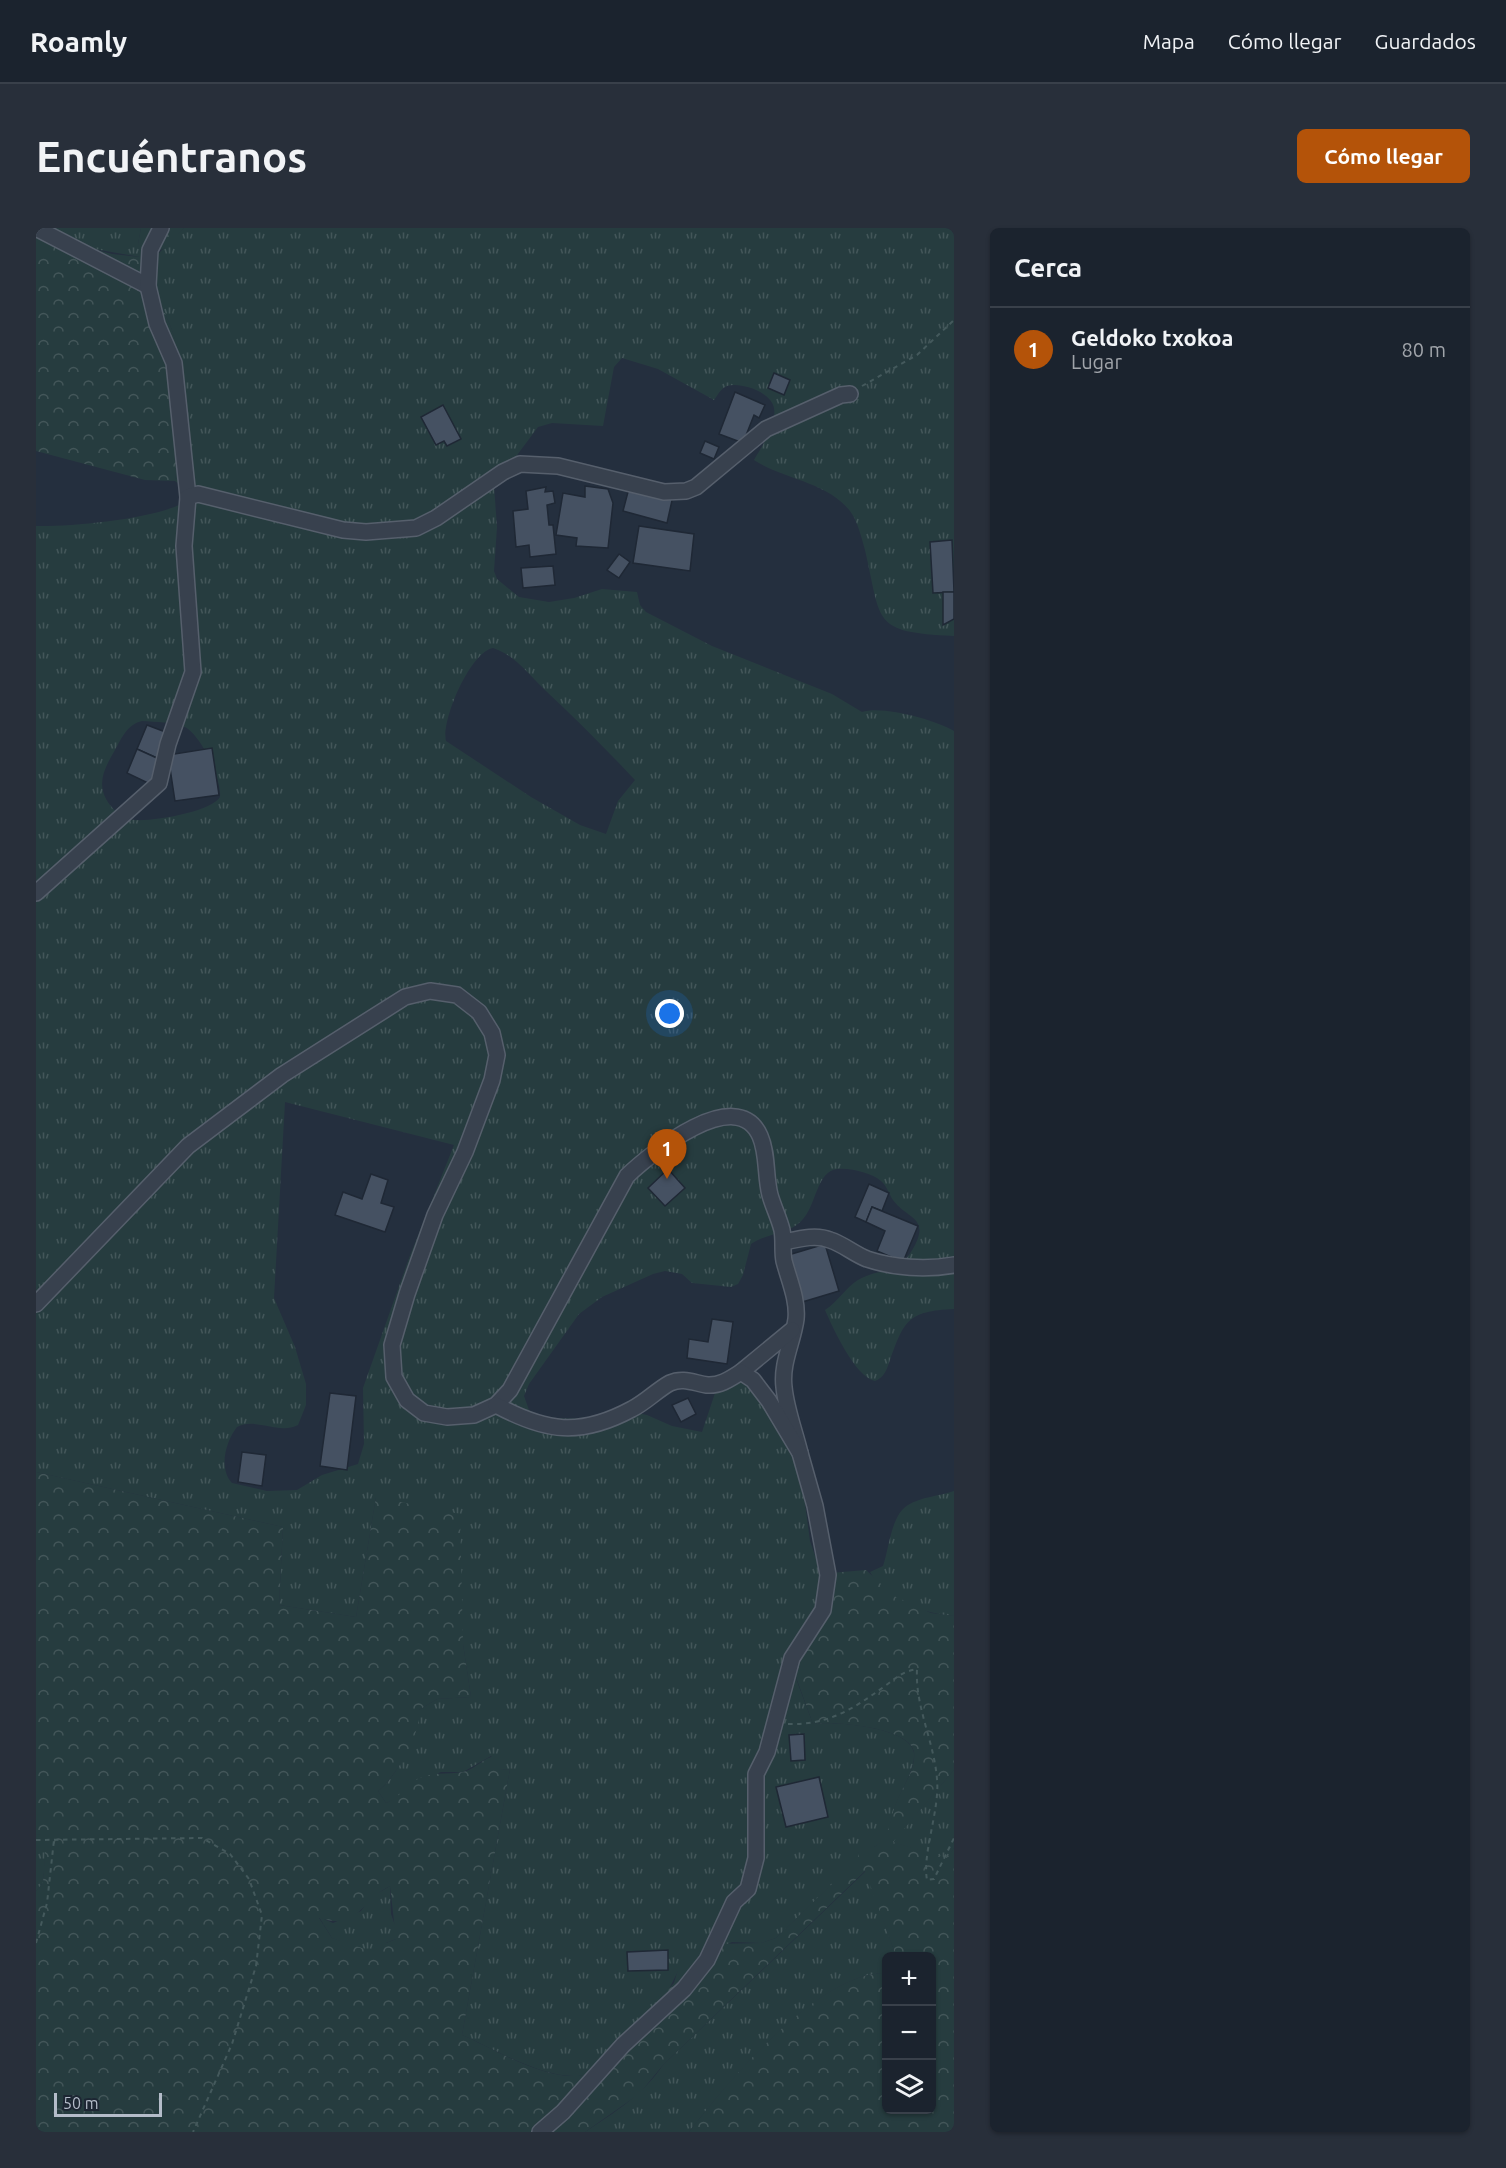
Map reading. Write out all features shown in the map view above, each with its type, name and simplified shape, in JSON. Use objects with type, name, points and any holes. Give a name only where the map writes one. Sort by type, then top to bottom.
[{"type":"street","points":[[36,228],[148,286]]},
{"type":"street","points":[[36,892],[159,783],[168,744],[193,672],[184,546],[188,497],[174,363],[157,324],[148,286],[150,250],[161,228]]},
{"type":"street","points":[[188,497],[198,494],[343,530],[366,532],[416,528],[436,518],[503,472],[520,464],[558,466],[675,493],[696,487],[766,429],[850,393]]},
{"type":"street","points":[[36,1304],[188,1146],[282,1075],[405,998],[430,991],[457,995],[479,1012],[492,1033],[497,1055],[492,1080],[465,1152],[435,1215],[392,1345],[394,1377],[406,1400],[424,1413],[447,1417],[474,1415],[496,1405],[510,1390],[627,1176],[639,1164],[696,1126],[720,1116],[737,1116],[751,1123],[760,1136],[770,1193],[784,1242],[784,1259],[792,1287],[796,1319],[787,1348],[784,1386],[815,1506],[828,1575],[824,1610],[792,1658],[767,1752],[756,1774],[756,1858],[748,1889],[734,1902],[707,1960],[684,1989],[623,2045],[563,2112],[540,2132]]},
{"type":"street","points":[[784,1242],[808,1238],[828,1239],[866,1258],[887,1263],[917,1268],[954,1265]]},
{"type":"street","points":[[496,1405],[526,1422],[564,1429],[602,1424],[634,1409],[671,1383],[684,1380],[709,1385],[723,1383],[741,1372],[792,1330]]},
{"type":"street","points":[[741,1372],[753,1380],[769,1401],[800,1453]]},
{"type":"path","points":[[850,393],[917,356],[954,320]]},
{"type":"path","points":[[774,1724],[813,1724],[836,1718],[901,1672],[917,1670],[916,1686],[932,1745],[938,1781],[932,1836],[925,1870],[927,1880],[934,1879],[954,1838]]},
{"type":"path","points":[[36,1840],[202,1838],[230,1854],[249,1879],[262,1915],[256,1966],[232,2044],[193,2132]]},
{"type":"path","points":[[36,1943],[47,1902],[54,1839]]},
{"type":"green space","points":[[36,228],[141,228],[138,244],[159,253],[184,228],[954,228],[954,636],[907,631],[894,626],[885,619],[874,594],[859,529],[850,511],[830,493],[754,460],[771,428],[774,408],[772,402],[762,393],[747,387],[727,386],[714,400],[658,369],[622,358],[614,367],[603,426],[552,423],[538,427],[494,486],[497,527],[494,571],[497,579],[519,597],[549,602],[574,598],[602,589],[637,592],[640,605],[646,612],[712,646],[832,694],[862,712],[882,710],[895,712],[935,722],[954,731],[954,1309],[926,1312],[910,1321],[899,1337],[886,1371],[875,1381],[867,1378],[852,1362],[825,1310],[858,1280],[889,1270],[901,1263],[914,1247],[919,1230],[915,1219],[893,1200],[885,1185],[877,1178],[852,1170],[833,1170],[824,1177],[809,1210],[800,1222],[794,1227],[751,1244],[743,1275],[738,1284],[731,1287],[692,1283],[682,1274],[665,1271],[653,1274],[602,1297],[579,1314],[529,1384],[524,1396],[529,1410],[552,1418],[637,1413],[672,1426],[702,1432],[716,1390],[733,1372],[739,1361],[763,1382],[780,1419],[803,1489],[810,1541],[827,1591],[779,1672],[792,1668],[813,1724],[853,1725],[886,1732],[910,1744],[914,1753],[911,1772],[897,1801],[888,1832],[881,1842],[858,1853],[859,1859],[776,1938],[761,1943],[732,1942],[680,1967],[669,1989],[659,2027],[648,2030],[591,2073],[577,2076],[544,2071],[462,2035],[510,1769],[500,1770],[491,1756],[463,1772],[441,1772],[406,1789],[400,1797],[386,1803],[378,1791],[393,1775],[405,1754],[419,1710],[437,1699],[471,1697],[463,1644],[376,1497],[356,1617],[279,1605],[283,1527],[36,1472],[36,526],[133,518],[170,509],[183,503],[179,484],[175,481],[182,383],[180,363],[170,325],[140,257],[89,248]],"holes":[[[493,648],[522,666],[635,780],[618,801],[606,834],[580,825],[531,797],[446,741],[448,719],[459,688],[475,661],[484,652]],[[142,721],[170,723],[185,727],[191,732],[204,748],[214,769],[220,797],[204,807],[177,816],[136,820],[118,814],[105,798],[103,777],[107,764],[123,736]],[[285,1102],[454,1145],[409,1258],[363,1388],[364,1444],[358,1464],[322,1475],[297,1490],[267,1491],[232,1483],[225,1470],[227,1447],[237,1427],[252,1424],[290,1428],[298,1425],[306,1405],[306,1384],[295,1347],[274,1298]]]},
{"type":"green space","points":[[141,228],[184,228],[167,247],[144,257],[138,244]]},
{"type":"green space","points":[[36,234],[112,254],[140,257],[170,325],[180,363],[183,402],[175,481],[145,480],[36,451]]},
{"type":"green space","points":[[36,1472],[283,1527],[279,1605],[356,1617],[376,1497],[460,1514],[463,1644],[471,1697],[437,1699],[419,1710],[419,1720],[406,1754],[392,1776],[378,1791],[386,1803],[396,1798],[422,1777],[463,1772],[484,1760],[497,1756],[500,1770],[510,1769],[462,2035],[544,2071],[577,2076],[591,2073],[648,2030],[659,2027],[666,1992],[674,1983],[681,1959],[716,1944],[761,1943],[776,1938],[858,1859],[858,1853],[866,1846],[874,1847],[883,1839],[913,1765],[914,1752],[909,1743],[886,1731],[853,1725],[813,1724],[793,1669],[779,1673],[790,1651],[818,1611],[830,1573],[866,1570],[894,1596],[931,1613],[954,1616],[954,1770],[893,1842],[947,1858],[954,1848],[954,2132],[689,2132],[751,2059],[804,2010],[832,1990],[860,1977],[882,1974],[882,2114],[936,2114],[936,1952],[895,1952],[865,1871],[663,2065],[639,2094],[585,2132],[36,2132],[36,1891],[43,1883],[46,1834],[36,1835]],"holes":[[[390,1886],[396,1939],[379,1946],[377,1955],[332,1938],[319,1918],[332,1921],[351,1917]]]},
{"type":"green space","points":[[954,1491],[954,1616],[919,1609],[907,1604],[885,1590],[870,1572],[883,1566],[894,1524],[902,1510],[919,1500]]},
{"type":"green space","points":[[954,1770],[954,1848],[947,1859],[892,1842]]},
{"type":"green space","points":[[47,1833],[43,1883],[36,1891],[36,1835]]},
{"type":"green space","points":[[866,1871],[895,1952],[882,1952],[882,1974],[860,1977],[832,1990],[805,2010],[751,2059],[689,2132],[585,2132],[638,2094],[663,2065]]},
{"type":"green space","points":[[390,1886],[391,1914],[397,1931],[396,1939],[386,1943],[377,1956],[332,1938],[319,1917],[333,1923],[361,1911],[370,1898]]},
{"type":"building","points":[[774,373],[790,380],[784,395],[768,388]]},
{"type":"building","points":[[735,392],[765,405],[759,418],[754,415],[743,443],[719,434]]},
{"type":"building","points":[[443,405],[461,439],[447,446],[444,441],[436,445],[421,417]]},
{"type":"building","points":[[705,441],[719,447],[714,459],[700,453]]},
{"type":"building","points":[[585,486],[608,489],[613,503],[608,548],[576,546],[577,538],[556,535],[563,493],[585,497]]},
{"type":"building","points":[[546,487],[545,492],[553,491],[555,503],[547,505],[549,525],[553,525],[556,554],[530,557],[529,545],[516,547],[513,511],[528,509],[526,491]]},
{"type":"building","points":[[629,488],[673,496],[667,523],[623,511]]},
{"type":"building","points":[[639,526],[694,534],[690,571],[633,563]]},
{"type":"building","points":[[952,540],[954,592],[933,593],[930,542]]},
{"type":"building","points":[[619,554],[630,562],[619,578],[607,570]]},
{"type":"building","points":[[553,566],[555,585],[523,588],[521,568]]},
{"type":"building","points":[[943,592],[954,592],[954,619],[943,625]]},
{"type":"building","points":[[147,725],[168,733],[159,759],[137,749]]},
{"type":"building","points":[[212,748],[219,795],[175,801],[168,755]]},
{"type":"building","points":[[137,749],[159,759],[150,784],[127,773]]},
{"type":"building","points":[[668,1169],[685,1188],[665,1206],[648,1188]]},
{"type":"building","points":[[371,1174],[388,1180],[381,1203],[394,1207],[385,1232],[335,1215],[343,1192],[362,1199]]},
{"type":"building","points":[[869,1184],[889,1193],[882,1211],[872,1207],[866,1222],[855,1217]]},
{"type":"building","points":[[872,1207],[918,1226],[903,1262],[877,1251],[885,1231],[866,1222]]},
{"type":"building","points":[[825,1244],[839,1291],[799,1303],[785,1256]]},
{"type":"building","points":[[712,1319],[733,1322],[727,1364],[687,1358],[689,1339],[708,1342]]},
{"type":"building","points":[[330,1393],[356,1396],[347,1470],[320,1466]]},
{"type":"building","points":[[688,1398],[696,1414],[681,1422],[672,1405]]},
{"type":"building","points":[[242,1452],[266,1455],[262,1486],[238,1482]]},
{"type":"building","points":[[804,1734],[805,1760],[791,1761],[789,1735]]},
{"type":"building","points":[[819,1777],[828,1817],[786,1827],[776,1787]]},
{"type":"building","points":[[668,1950],[668,1970],[628,1971],[627,1952]]},
{"type":"place","name":"Geldoko txokoa","points":[[667,1179]]}]
